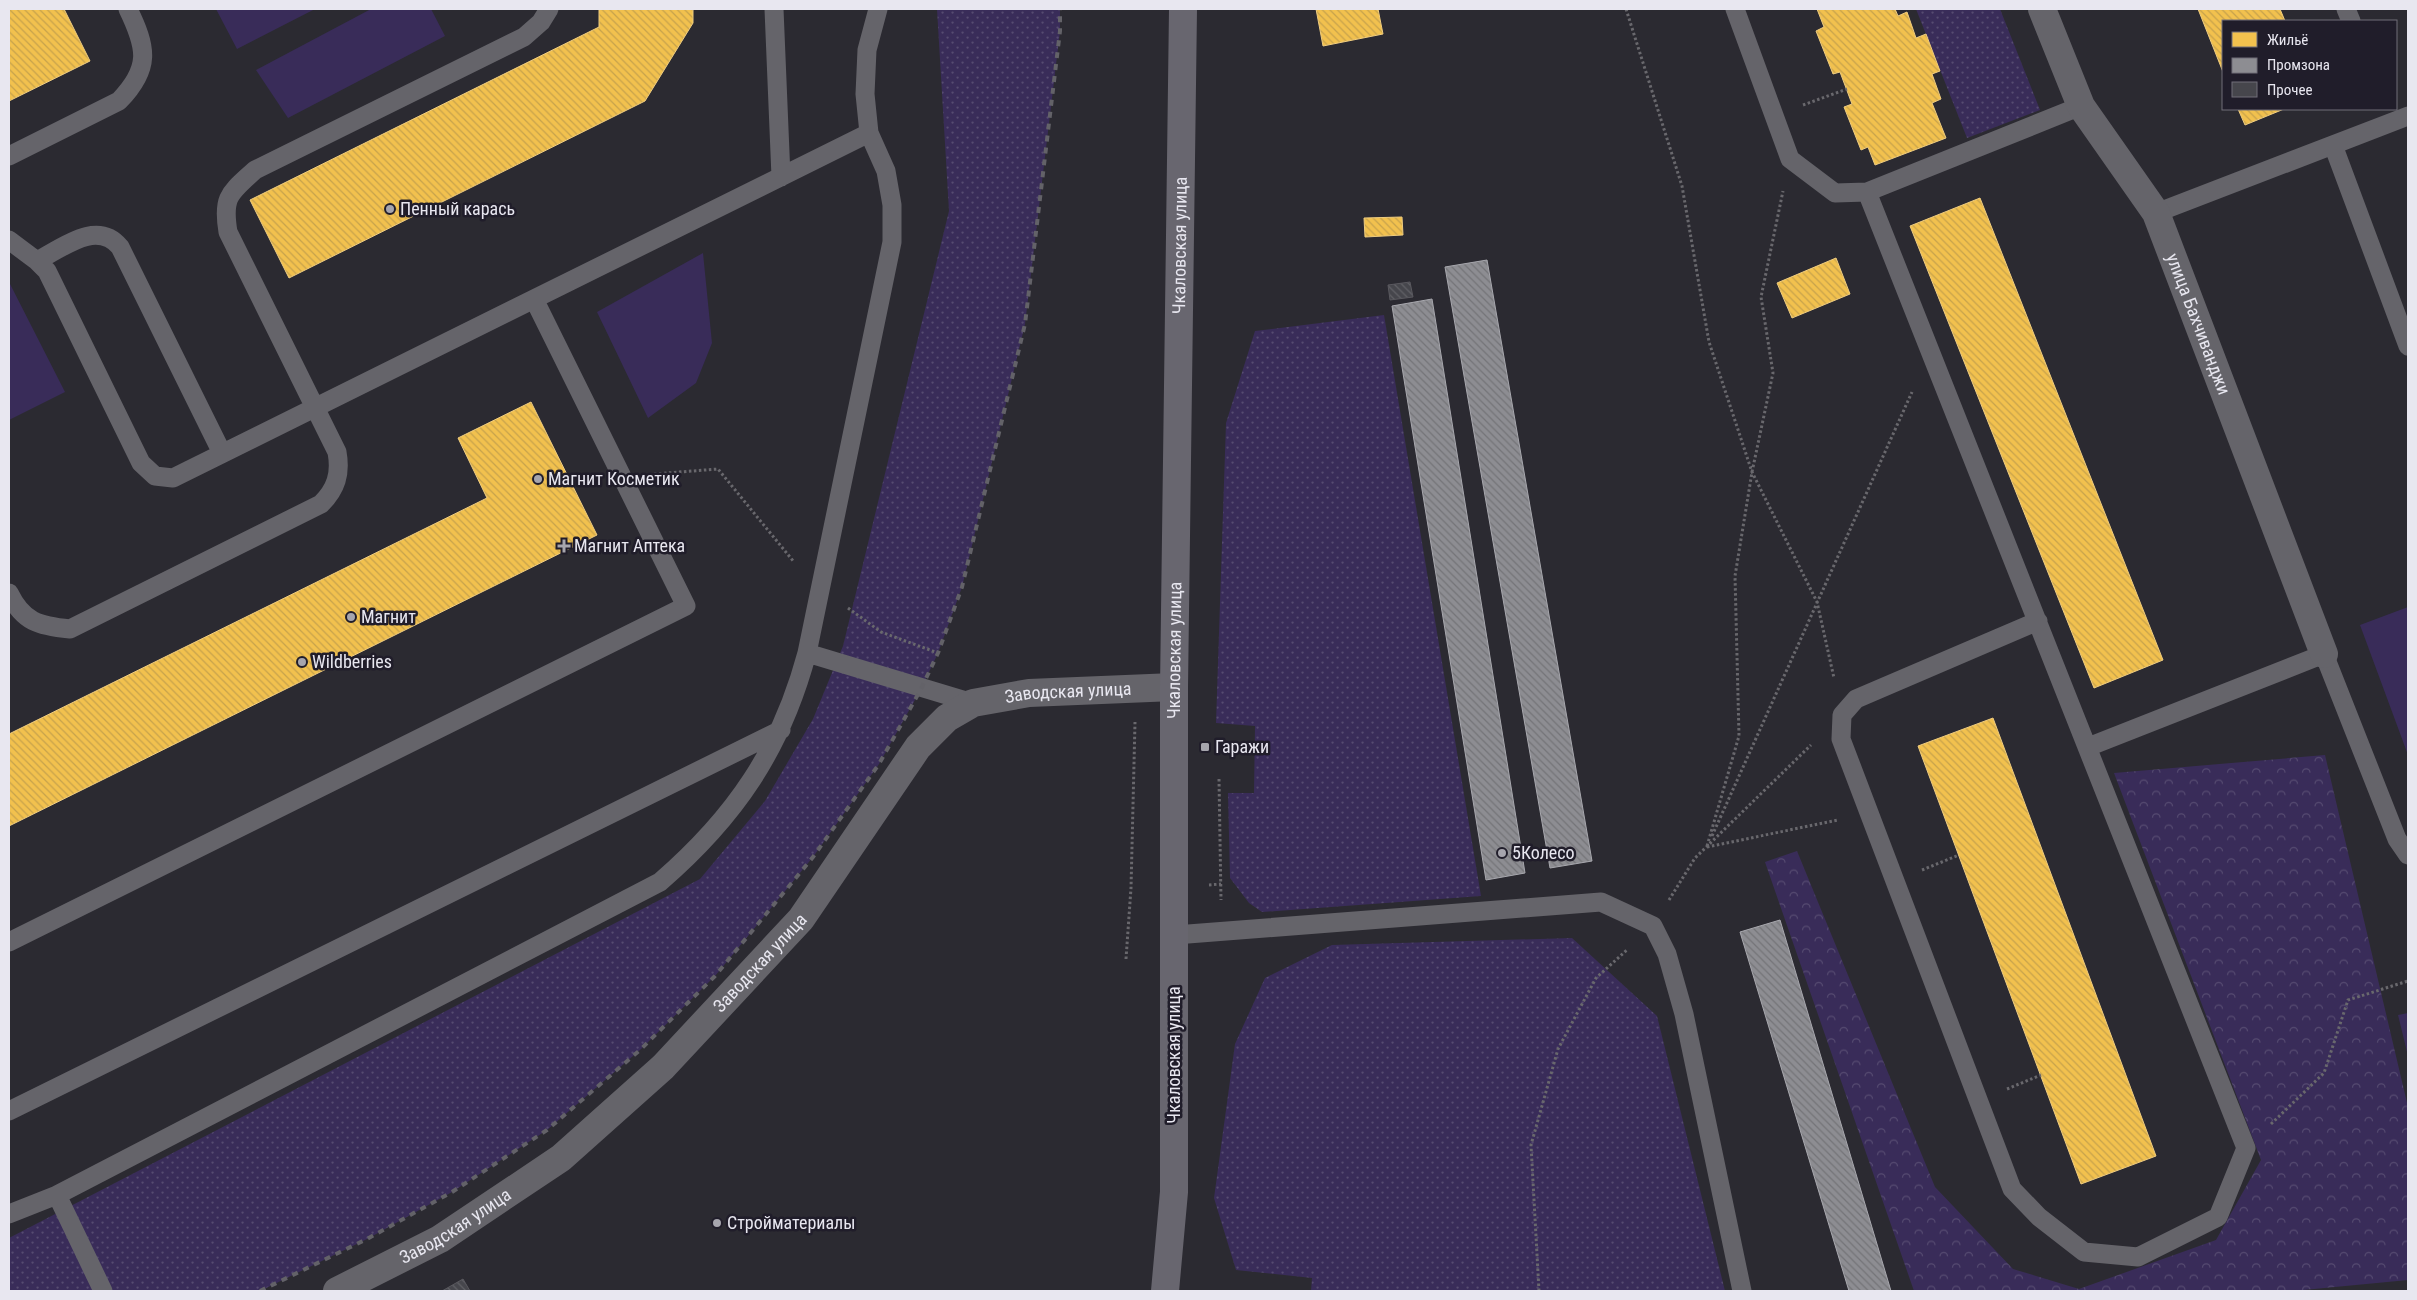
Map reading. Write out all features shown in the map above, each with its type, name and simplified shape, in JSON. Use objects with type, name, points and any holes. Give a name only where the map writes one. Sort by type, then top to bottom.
[{"type":"main road","name":"Чкаловская улица","points":[[1165,1291],[1174,1192],[1174,687],[1183,9]]},
{"type":"street","name":"улица Бахчиванджи","points":[[2042,9],[2081,106],[2156,213],[2324,654]]},
{"type":"street","name":"Заводская улица","points":[[337,1291],[440,1239],[561,1158],[663,1067],[801,919],[918,747],[947,718],[973,703],[1029,694],[1174,687]]},
{"type":"lane","points":[[9,156],[119,102],[133,87],[141,69],[143,54],[141,36],[128,9]]},
{"type":"lane","points":[[9,593],[14,604],[26,617],[44,627],[70,629],[321,504],[331,494],[338,480],[340,466],[337,452],[228,232],[225,212],[231,192],[255,170],[524,37],[541,22],[549,9]]},
{"type":"lane","points":[[774,9],[781,177]]},
{"type":"lane","points":[[9,1214],[57,1195],[660,882],[695,851],[724,820],[748,788],[781,730],[796,693],[807,653],[892,242],[892,205],[886,171],[869,133],[865,94],[867,50],[878,9]]},
{"type":"lane","points":[[1735,9],[1790,159],[1835,193],[1867,192],[2081,106]]},
{"type":"lane","points":[[2156,213],[2333,145],[2395,116]]},
{"type":"lane","points":[[9,240],[37,260],[47,271],[142,463],[155,476],[173,478],[869,133]]},
{"type":"lane","points":[[2333,145],[2408,346]]},
{"type":"lane","points":[[1867,192],[1930,351],[2038,621],[2088,747],[2246,1148],[2218,1218],[2138,1257],[2084,1252],[2039,1217],[2012,1189],[1841,739],[1842,714],[1856,699],[2038,621]]},
{"type":"lane","points":[[37,260],[86,236],[98,233],[114,239],[120,247],[222,453]]},
{"type":"lane","points":[[9,942],[686,606],[534,299]]},
{"type":"lane","points":[[807,653],[973,703]]},
{"type":"lane","points":[[2088,747],[2324,654],[2397,839],[2408,855]]},
{"type":"lane","points":[[9,1111],[781,730]]},
{"type":"lane","points":[[1175,936],[1601,902],[1653,926],[1667,954],[1684,1014],[1742,1291]]},
{"type":"lane","points":[[57,1195],[102,1291]]},
{"type":"path","points":[[1539,1291],[1532,1145],[1558,1049],[1596,978],[1653,926],[1695,858],[1842,714],[1817,602],[1752,472],[1709,342],[1682,186],[1626,9]]},
{"type":"path","points":[[1774,116],[1846,89]]},
{"type":"path","points":[[1707,848],[1739,736],[1735,576],[1752,472],[1773,373],[1761,297],[1790,159]]},
{"type":"path","points":[[1707,848],[1930,351]]},
{"type":"path","points":[[622,477],[718,469],[796,565],[825,568],[844,606],[881,632],[938,653]]},
{"type":"path","points":[[1126,959],[1131,888],[1136,689]]},
{"type":"path","points":[[1218,779],[1221,931]]},
{"type":"path","points":[[1707,848],[1870,813]]},
{"type":"path","points":[[1895,880],[1959,855]]},
{"type":"path","points":[[2246,1148],[2324,1073],[2348,1000],[2408,982]]},
{"type":"path","points":[[1978,1100],[2041,1074]]},
{"type":"green space","points":[[216,9],[315,9],[237,49]]},
{"type":"green space","points":[[371,9],[431,9],[445,36],[288,118],[256,70]]},
{"type":"green space","points":[[937,9],[1060,9],[1060,31],[1025,324],[962,587],[938,653],[921,689],[879,764],[813,857],[715,976],[640,1050],[547,1130],[452,1192],[367,1239],[260,1291],[9,1291],[9,1238],[700,879],[765,801],[813,719],[843,646],[949,211]]},
{"type":"green space","points":[[1916,9],[2000,9],[2040,110],[1967,138]]},
{"type":"green space","points":[[703,253],[712,343],[696,383],[648,418],[597,312]]},
{"type":"green space","points":[[9,282],[65,392],[9,420]]},
{"type":"green space","points":[[1384,315],[1481,896],[1262,912],[1249,903],[1230,878],[1228,793],[1254,793],[1255,726],[1216,723],[1226,423],[1255,331]]},
{"type":"green space","points":[[2408,607],[2408,755],[2360,625]]},
{"type":"green space","points":[[2325,755],[2408,1107],[2408,1280],[2293,1291],[1914,1291],[1765,862],[1797,851],[1935,1187],[2013,1269],[2079,1289],[2216,1240],[2261,1160],[2114,773]]},
{"type":"green space","points":[[1572,938],[1657,1016],[1725,1291],[1311,1291],[1312,1278],[1236,1270],[1214,1198],[1235,1044],[1265,978],[1332,945]]},
{"type":"green space","points":[[2408,1013],[2408,1056],[2398,1015]]},
{"type":"building: Жильё","points":[[9,9],[64,9],[90,61],[9,101]]},
{"type":"building: Жильё","points":[[599,9],[693,9],[693,23],[645,101],[289,278],[250,200],[599,27]]},
{"type":"building: Жильё","points":[[1316,9],[1378,9],[1383,34],[1323,46]]},
{"type":"building: Жильё","points":[[1817,9],[1895,9],[1898,16],[1907,12],[1916,38],[1926,34],[1940,71],[1932,74],[1941,99],[1932,103],[1946,138],[1875,165],[1868,147],[1861,150],[1844,107],[1852,104],[1840,72],[1833,74],[1816,31],[1824,27]]},
{"type":"building: Жильё","points":[[2198,9],[2280,9],[2285,20],[2222,20],[2222,69]]},
{"type":"building: Жильё","points":[[2238,110],[2282,110],[2245,125]]},
{"type":"building: Жильё","points":[[1980,198],[2163,660],[2094,688],[1910,226]]},
{"type":"building: Жильё","points":[[1402,217],[1403,235],[1365,237],[1364,218]]},
{"type":"building: Жильё","points":[[1836,258],[1850,294],[1792,318],[1777,283]]},
{"type":"building: Жильё","points":[[531,402],[597,535],[9,826],[9,734],[487,498],[458,438]]},
{"type":"building: Жильё","points":[[1993,718],[2156,1156],[2081,1184],[1918,746]]},
{"type":"building: Промзона","points":[[1487,260],[1592,861],[1550,868],[1445,267]]},
{"type":"building: Промзона","points":[[1432,299],[1525,873],[1486,880],[1392,306]]},
{"type":"building: Промзона","points":[[1780,920],[1891,1291],[1849,1291],[1740,932]]},
{"type":"building: Прочее","points":[[1410,282],[1413,297],[1390,300],[1388,285]]},
{"type":"building: Прочее","points":[[463,1279],[470,1291],[442,1291]]},
{"type":"railway","points":[[260,1291],[367,1239],[452,1192],[547,1130],[640,1050],[715,976],[813,857],[879,764],[921,689],[938,653],[962,587],[1025,324],[1060,31],[1060,9]]},
{"type":"place","name":"Пенный карась","points":[[390,209]]},
{"type":"place","name":"Магнит Косметик","points":[[538,479]]},
{"type":"place","name":"Магнит Аптека","points":[[564,546]]},
{"type":"place","name":"Магнит","points":[[351,617]]},
{"type":"place","name":"Wildberries","points":[[302,662]]},
{"type":"place","name":"Гаражи","points":[[1205,747]]},
{"type":"place","name":"5Колесо","points":[[1502,853]]},
{"type":"place","name":"Стройматериалы","points":[[717,1223]]}]
